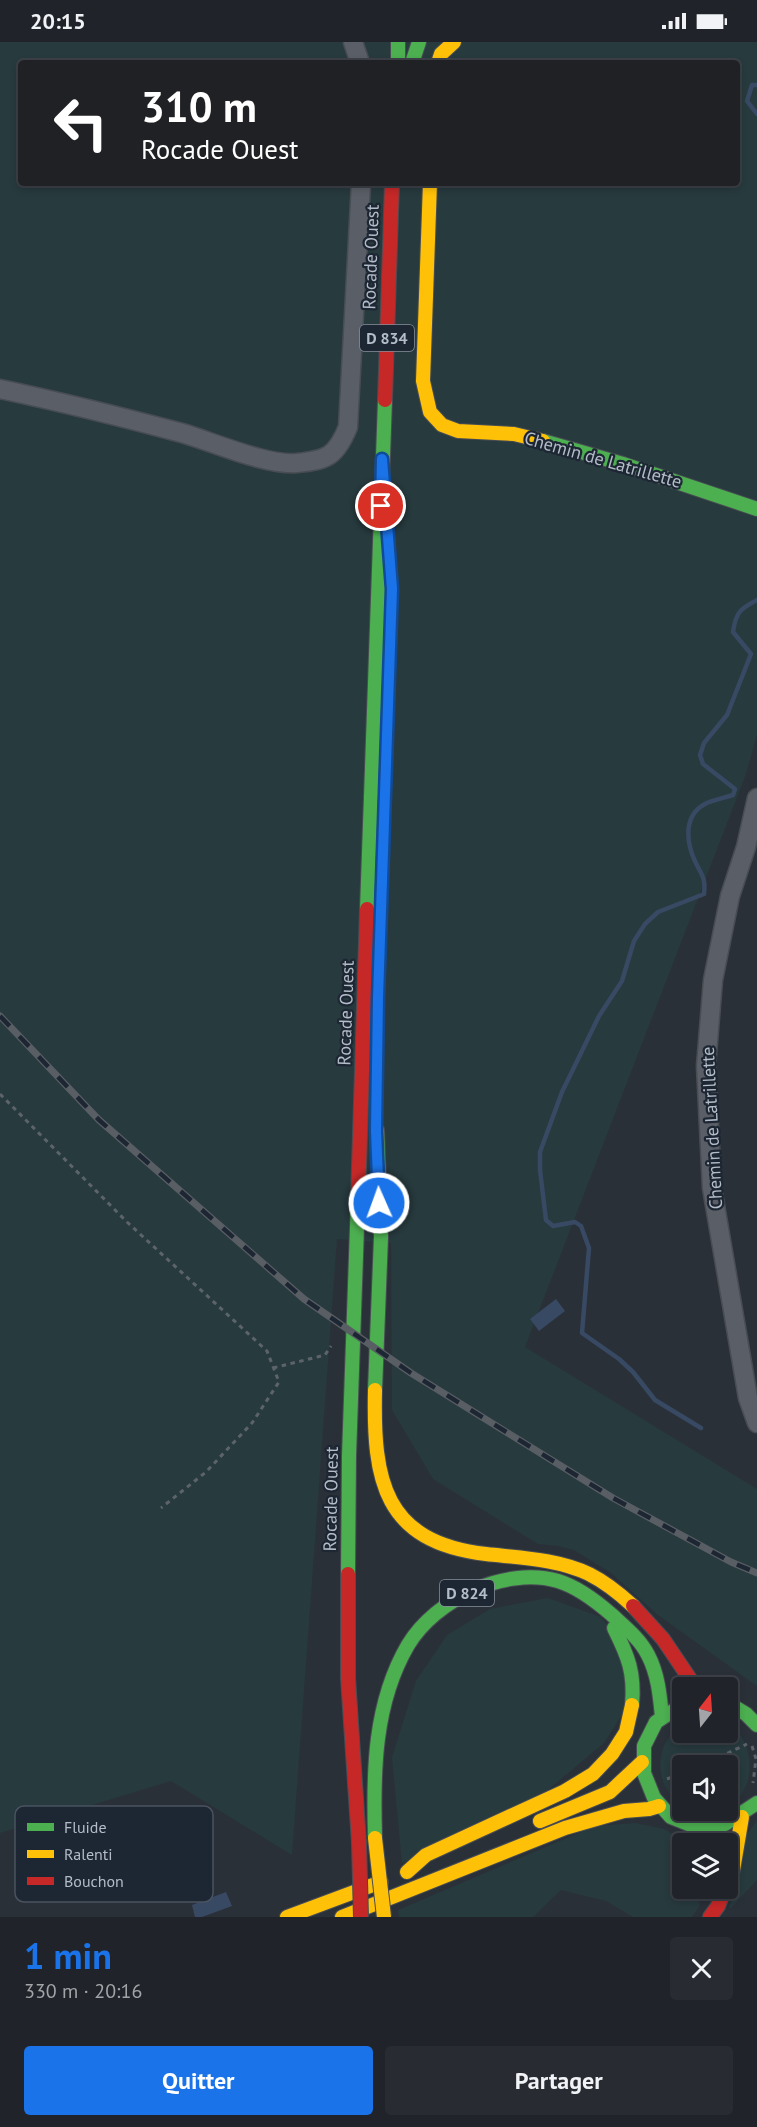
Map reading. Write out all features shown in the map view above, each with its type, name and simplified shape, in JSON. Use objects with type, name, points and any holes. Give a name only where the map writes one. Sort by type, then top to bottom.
[{"type":"main road","points":[[398,60],[399,42]]},
{"type":"main road","points":[[413,60],[419,42]]},
{"type":"main road","points":[[439,60],[441,54],[454,42]]},
{"type":"main road","name":"Rocade Ouest","points":[[359,1844],[348,1678],[349,1456],[392,186]]},
{"type":"main road","points":[[391,217],[400,186]]},
{"type":"main road","name":"Chemin de Latrillette","points":[[430,186],[423,381],[431,415],[436,421],[444,426],[463,431],[511,434],[543,441],[757,508]]},
{"type":"main road","points":[[382,459],[392,589],[384,823]]},
{"type":"main road","points":[[378,998],[380,952]]},
{"type":"main road","points":[[377,1120],[381,1250],[375,1364],[375,1444],[388,1497],[410,1525],[436,1541],[473,1553],[557,1563],[588,1573],[605,1583],[646,1619],[671,1651],[686,1677]]},
{"type":"main road","name":"D 824","points":[[384,1917],[375,1838],[379,1718],[389,1683],[410,1643],[435,1615],[462,1596],[486,1584],[526,1577],[557,1581],[584,1593],[638,1638],[651,1662],[656,1678],[662,1717]]},
{"type":"main road","name":"D 824","points":[[407,1872],[426,1855],[565,1791],[593,1774],[612,1754],[626,1732],[632,1709],[634,1683],[628,1656],[604,1608]]},
{"type":"main road","points":[[738,1708],[752,1715],[757,1725]]},
{"type":"main road","points":[[672,1711],[662,1717],[652,1730],[645,1746],[642,1762],[649,1793],[659,1806],[669,1816],[702,1828],[722,1826],[742,1817],[757,1803]]},
{"type":"main road","points":[[527,1826],[603,1796],[618,1787],[642,1762]]},
{"type":"main road","points":[[342,1917],[565,1828],[624,1811],[659,1806]]},
{"type":"main road","points":[[738,1841],[742,1817]]},
{"type":"main road","points":[[681,1822],[693,1833]]},
{"type":"main road","name":"D 824","points":[[287,1917],[505,1834]]},
{"type":"main road","points":[[359,1844],[361,1917]]},
{"type":"main road","name":"D 834","points":[[359,1844],[370,1917]]},
{"type":"main road","points":[[708,1917],[710,1899]]},
{"type":"main road","points":[[708,1917],[718,1906],[721,1899]]},
{"type":"street","points":[[353,42],[359,60]]},
{"type":"street","points":[[0,388],[183,434],[276,463],[323,459],[334,453],[348,427],[361,186]]},
{"type":"street","name":"Chemin de Latrillette","points":[[757,798],[752,852],[730,896],[714,980],[706,1066],[712,1188],[748,1398],[757,1423]]},
{"type":"path","points":[[0,1094],[127,1222],[267,1351],[279,1382],[252,1423],[206,1472],[161,1508]]},
{"type":"path","points":[[273,1368],[325,1355],[332,1345]]},
{"type":"path","points":[[728,1755],[751,1743],[756,1759],[755,1777],[750,1790]]},
{"type":"path","points":[[661,1777],[663,1781],[672,1777]]},
{"type":"green space","points":[[0,42],[757,42],[757,735],[746,774],[525,1347],[757,1489],[757,1686],[658,1615],[611,1573],[574,1550],[538,1544],[433,1479],[392,1410],[391,1243],[337,1239],[292,1855],[171,1781],[89,1806],[15,1806],[15,1828],[0,1833]]},
{"type":"green space","points":[[548,1598],[601,1617],[631,1657],[624,1712],[604,1743],[542,1795],[402,1863],[392,1757],[416,1681],[447,1635],[490,1609]]},
{"type":"green space","points":[[738,1731],[744,1742],[750,1766],[748,1778],[738,1800],[738,1755],[672,1755],[672,1796],[662,1779],[660,1763],[666,1743],[672,1734],[672,1743],[738,1743]]},
{"type":"green space","points":[[757,1821],[757,1880],[729,1910],[732,1899],[738,1899],[738,1872],[747,1834]]},
{"type":"green space","points":[[635,1823],[664,1829],[672,1834],[672,1899],[699,1899],[699,1907],[692,1917],[633,1917],[606,1901],[561,1890],[533,1917],[399,1917],[398,1910],[595,1826]]},
{"type":"water","points":[[556,1299],[565,1311],[539,1331],[530,1319]]},
{"type":"water","points":[[226,1892],[232,1906],[202,1917],[195,1917],[192,1905],[200,1902],[213,1902],[213,1897]]},
{"type":"waterway","points":[[757,85],[752,85],[747,101],[757,114]]},
{"type":"waterway","points":[[701,1428],[655,1400],[633,1372],[619,1359],[582,1333],[589,1248],[581,1226],[575,1222],[553,1226],[546,1220],[540,1152],[562,1092],[599,1016],[622,981],[634,941],[645,924],[658,912],[704,894],[704,879],[689,844],[690,821],[698,809],[708,803],[733,795],[735,789],[703,764],[700,755],[704,743],[727,715],[751,654],[733,632],[737,615],[757,600]]},
{"type":"railway","points":[[0,1016],[99,1120],[304,1299],[411,1373],[613,1498],[731,1562],[757,1573]]},
{"type":"traffic: fast","points":[[398,42],[398,60]]},
{"type":"traffic: fast","points":[[413,60],[419,42]]},
{"type":"traffic: fast","points":[[367,909],[385,400]]},
{"type":"traffic: fast","points":[[543,441],[623,464],[757,509]]},
{"type":"traffic: fast","points":[[375,1390],[381,1237],[377,1130]]},
{"type":"traffic: fast","points":[[348,1574],[349,1456],[358,1199]]},
{"type":"traffic: fast","points":[[375,1836],[378,1738],[388,1690],[397,1667],[420,1628],[436,1613],[474,1590],[516,1578],[537,1578],[558,1581],[586,1595],[637,1638],[645,1649],[656,1677],[662,1717]]},
{"type":"traffic: fast","points":[[614,1628],[629,1665],[632,1705]]},
{"type":"traffic: fast","points":[[738,1709],[757,1725]]},
{"type":"traffic: fast","points":[[672,1712],[656,1722],[644,1746],[644,1773],[654,1798],[671,1817],[696,1827],[725,1824],[757,1803]]},
{"type":"traffic: slow","points":[[439,60],[441,54],[454,42]]},
{"type":"traffic: slow","points":[[430,186],[423,381],[430,412],[442,425],[458,431],[514,434],[543,441]]},
{"type":"traffic: slow","points":[[375,1390],[377,1452],[382,1478],[391,1501],[405,1521],[425,1536],[452,1547],[486,1554],[539,1560],[577,1569],[601,1581],[633,1606]]},
{"type":"traffic: slow","points":[[407,1872],[426,1855],[565,1791],[593,1774],[612,1754],[626,1732],[632,1705]]},
{"type":"traffic: slow","points":[[540,1821],[610,1792],[642,1762]]},
{"type":"traffic: slow","points":[[342,1917],[565,1828],[624,1811],[659,1806]]},
{"type":"traffic: slow","points":[[738,1841],[742,1817]]},
{"type":"traffic: slow","points":[[375,1838],[384,1917]]},
{"type":"traffic: slow","points":[[287,1917],[381,1882]]},
{"type":"traffic: jam","points":[[385,400],[392,186]]},
{"type":"traffic: jam","points":[[358,1199],[367,909]]},
{"type":"traffic: jam","points":[[348,1574],[348,1678],[359,1843]]},
{"type":"traffic: jam","points":[[633,1606],[663,1639],[689,1677]]},
{"type":"traffic: jam","points":[[359,1843],[361,1917]]},
{"type":"traffic: jam","points":[[710,1917],[721,1899]]},
{"type":"route","points":[[379,1203],[376,1131],[378,998],[392,589],[382,459],[381,506]]}]
